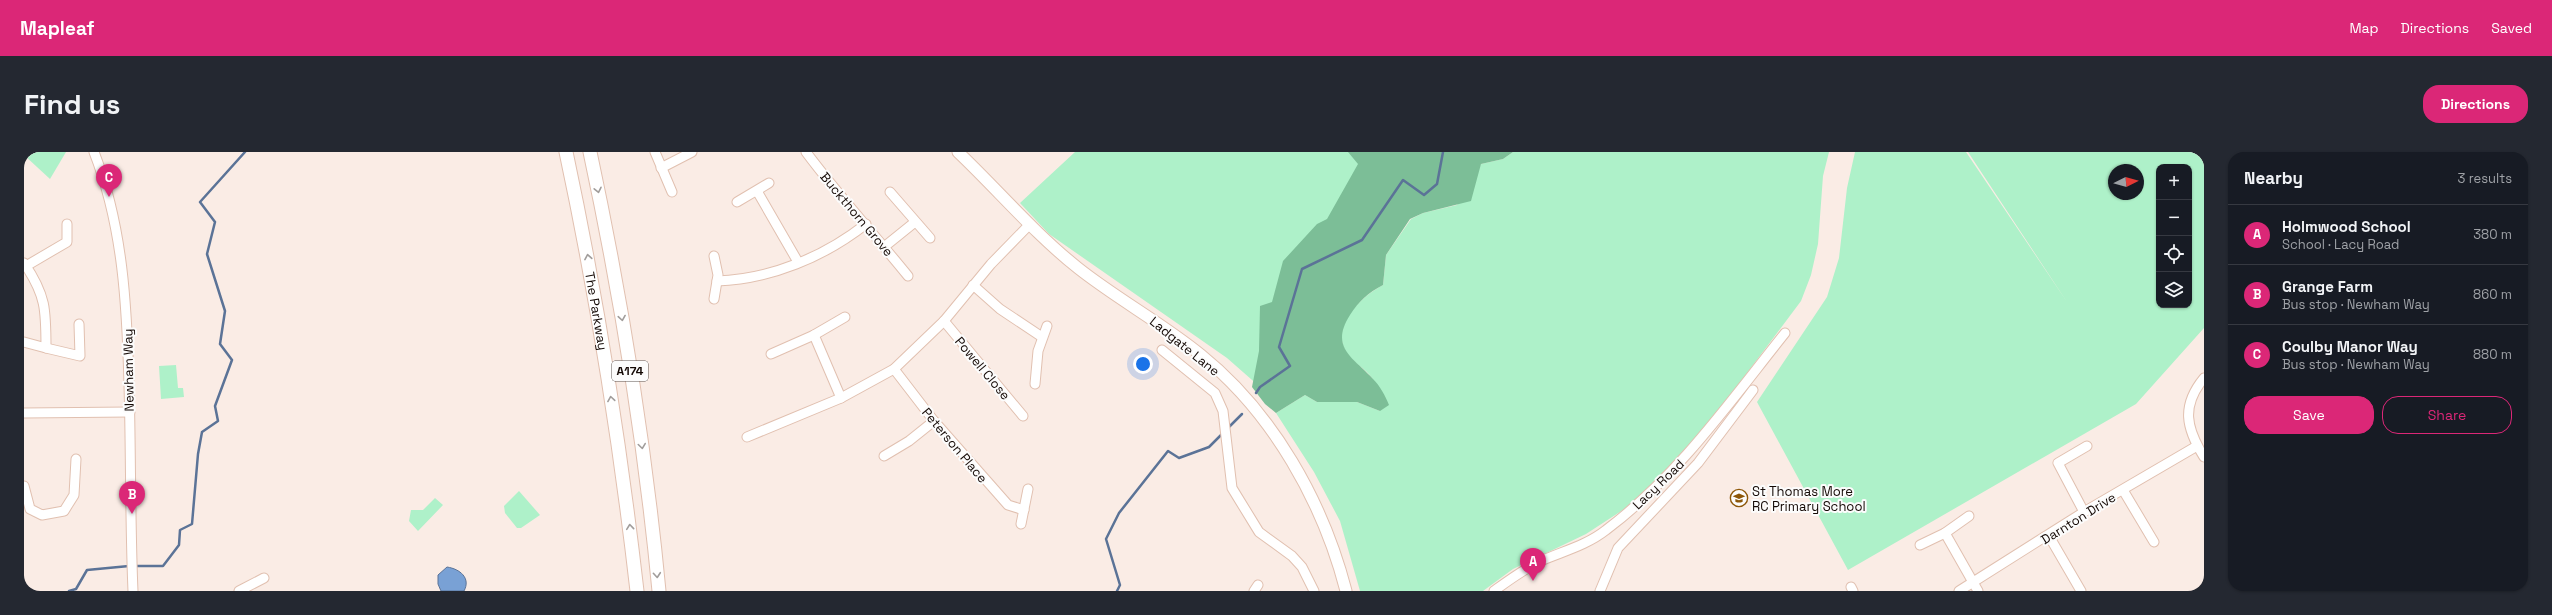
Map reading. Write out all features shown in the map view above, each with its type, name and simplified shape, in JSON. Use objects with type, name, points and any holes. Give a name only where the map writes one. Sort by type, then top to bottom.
[{"type":"highway","name":"The Parkway","points":[[566,152],[599,318],[629,519],[637,591]]},
{"type":"highway","name":"The Parkway","points":[[590,152],[618,299],[636,409],[653,526],[659,591]]},
{"type":"main road","name":"Ladgate Lane","points":[[958,152],[1030,224],[1078,268],[1202,356],[1263,419],[1305,485],[1334,552],[1346,591]]},
{"type":"street","name":"Newham Way","points":[[94,152],[109,197],[118,239],[127,318],[130,412],[132,591]]},
{"type":"street","points":[[655,152],[672,192]]},
{"type":"street","points":[[661,168],[692,152]]},
{"type":"street","name":"Buckthorn Grove","points":[[806,152],[835,190],[866,224],[908,276]]},
{"type":"street","points":[[737,202],[769,183]]},
{"type":"street","points":[[757,191],[798,262]]},
{"type":"street","points":[[890,192],[930,238]]},
{"type":"street","points":[[884,247],[915,222]]},
{"type":"street","points":[[46,348],[46,308],[25,264],[67,242],[67,224]]},
{"type":"street","points":[[717,280],[768,275],[827,250],[866,224]]},
{"type":"street","points":[[747,437],[841,398],[894,369],[944,321],[973,285],[1030,224]]},
{"type":"street","points":[[714,256],[717,280],[714,299]]},
{"type":"street","points":[[973,285],[1000,309],[1042,337]]},
{"type":"street","points":[[771,354],[814,335],[845,317]]},
{"type":"street","name":"Powell Close","points":[[944,321],[1023,416]]},
{"type":"street","points":[[24,344],[80,356],[79,324]]},
{"type":"street","points":[[1035,384],[1038,351],[1047,326]]},
{"type":"street","name":"Lacy Road","points":[[1494,591],[1541,561],[1575,548],[1604,532],[1640,503],[1685,458],[1786,333]]},
{"type":"street","points":[[814,335],[841,398]]},
{"type":"street","points":[[1162,350],[1215,393],[1223,411],[1227,456],[1232,488],[1259,532],[1292,556],[1302,567],[1314,591]]},
{"type":"street","name":"Peterson Place","points":[[894,369],[934,421],[1008,505],[1024,510]]},
{"type":"street","points":[[2204,378],[2191,398],[2188,416],[2188,427],[2204,458]]},
{"type":"street","points":[[1600,591],[1618,548],[1698,463],[1753,390]]},
{"type":"street","points":[[24,413],[130,412]]},
{"type":"street","points":[[884,456],[909,441],[934,421]]},
{"type":"street","points":[[2084,512],[2058,463],[2087,446]]},
{"type":"street","name":"Darnton Drive","points":[[1959,591],[1976,587],[2084,512],[2197,446]]},
{"type":"street","points":[[24,486],[27,512],[42,515],[64,511],[74,495],[76,459]]},
{"type":"street","points":[[1021,524],[1028,489]]},
{"type":"street","points":[[2123,490],[2154,542]]},
{"type":"street","points":[[1920,545],[1945,533],[1969,516]]},
{"type":"street","points":[[1945,533],[1976,587]]},
{"type":"street","points":[[2049,536],[2081,591]]},
{"type":"street","points":[[240,591],[264,578]]},
{"type":"green space","points":[[24,152],[66,152],[50,179],[24,155]]},
{"type":"green space","points":[[1075,152],[1443,152],[1260,387],[1227,358],[1049,234],[1020,203]]},
{"type":"green space","points":[[1348,152],[1513,152],[1503,159],[1481,164],[1471,201],[1423,213],[1410,219],[1386,255],[1383,285],[1360,301],[1344,326],[1342,336],[1346,352],[1378,385],[1389,405],[1380,411],[1357,402],[1317,402],[1305,395],[1276,413],[1265,404],[1252,387],[1259,351],[1260,306],[1272,302],[1283,261],[1317,224],[1327,219],[1358,164]]},
{"type":"green space","points":[[1513,152],[1829,152],[1823,176],[1818,244],[1811,275],[1801,301],[1708,425],[1675,463],[1629,506],[1586,534],[1513,569],[1483,591],[1360,591],[1340,521],[1314,472],[1276,413],[1305,395],[1317,402],[1357,402],[1380,411],[1374,381],[1346,352],[1342,342],[1342,332],[1345,322],[1351,312],[1366,296],[1383,285],[1386,255],[1411,219],[1423,213],[1457,205],[1481,164],[1503,159]]},
{"type":"green space","points":[[1855,152],[1966,152],[2067,302],[1968,152],[2204,152],[2204,328],[2136,404],[1848,570],[1757,402],[1827,297],[1839,258],[1847,188]]},
{"type":"green space","points":[[176,365],[178,388],[183,388],[184,397],[161,399],[159,366]]},
{"type":"green space","points":[[519,491],[540,515],[521,528],[517,528],[505,513],[504,506]]},
{"type":"green space","points":[[435,498],[443,505],[418,531],[409,521],[411,510],[423,510]]},
{"type":"water","points":[[447,567],[460,572],[463,575],[466,582],[464,591],[441,591],[438,584],[438,575]]},
{"type":"waterway","points":[[134,566],[163,566],[179,545],[180,530],[192,524],[198,454],[202,432],[218,421],[215,406],[232,360],[220,344],[225,311],[207,254],[215,222],[200,202],[245,152]]},
{"type":"waterway","points":[[1256,393],[1260,387],[1290,366],[1279,347],[1302,269],[1362,240],[1403,180],[1424,195],[1437,184],[1443,152]]},
{"type":"waterway","points":[[1228,428],[1242,414]]},
{"type":"waterway","points":[[1117,591],[1120,585],[1106,539],[1119,513],[1168,451],[1179,458],[1209,447],[1223,433]]},
{"type":"waterway","points":[[69,591],[76,589],[87,570],[129,566]]},
{"type":"place","name":"Coulby Manor Way","points":[[109,197]]},
{"type":"place","name":"St Thomas More RC Primary School","points":[[1739,498]]},
{"type":"place","name":"Grange Farm","points":[[132,514]]},
{"type":"place","name":"Holmwood School","points":[[1533,581]]}]
